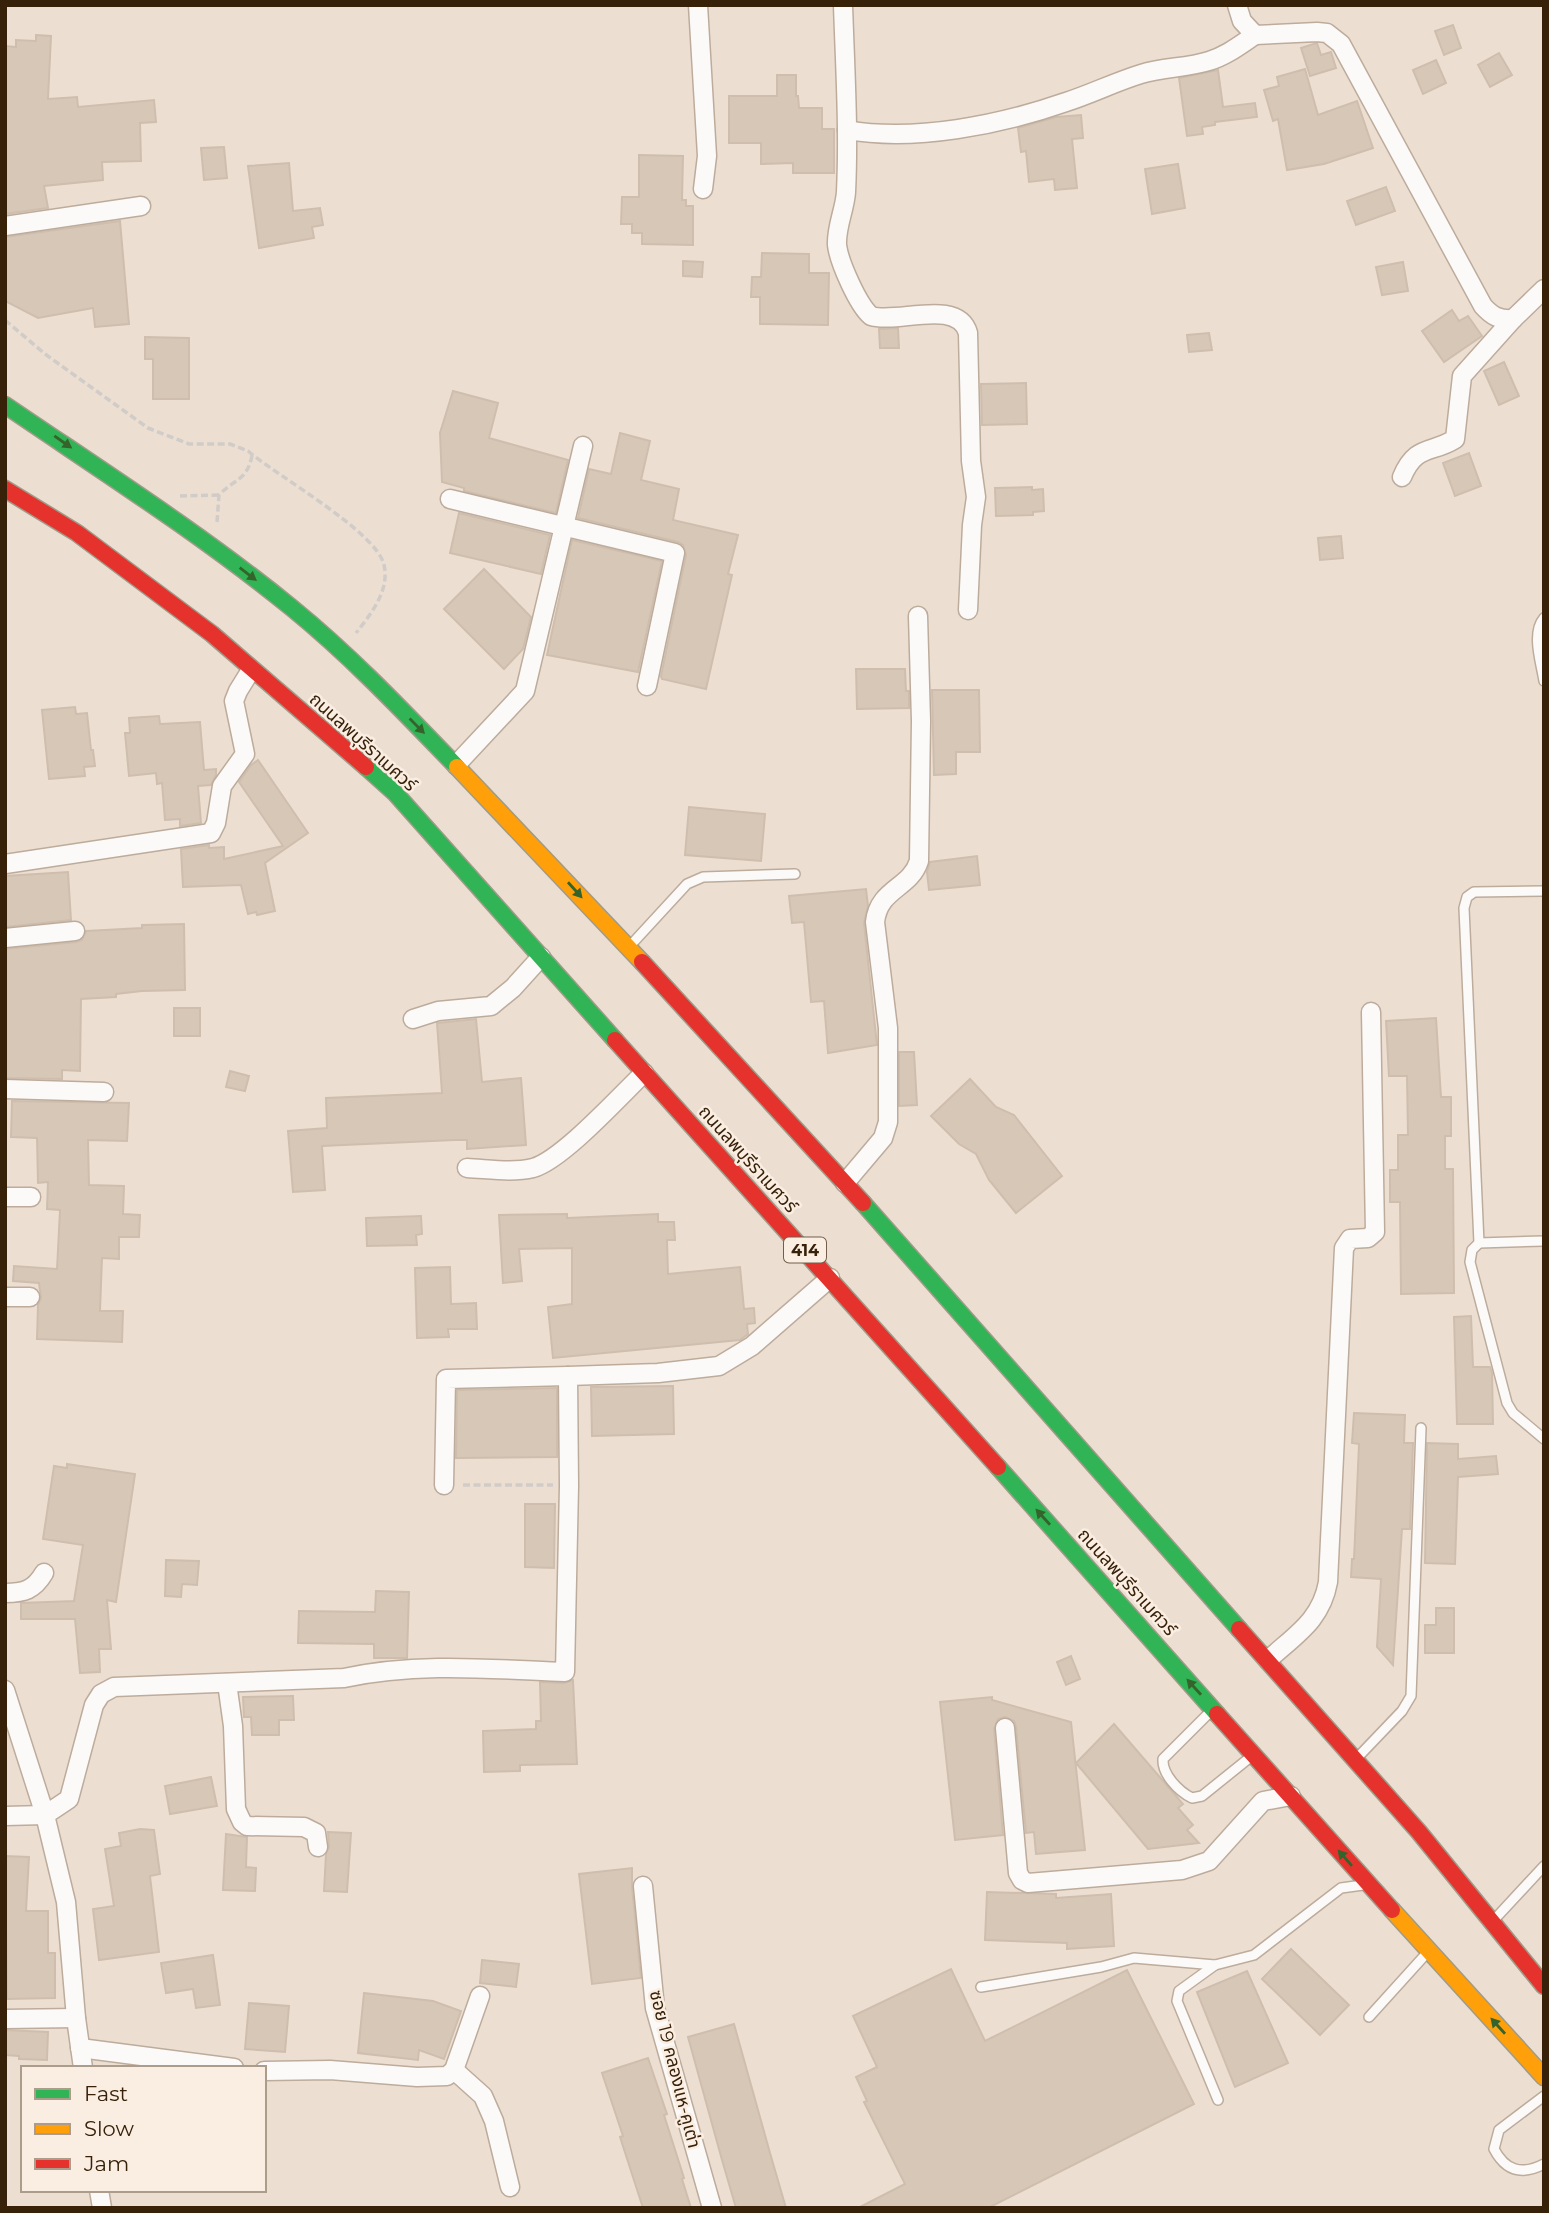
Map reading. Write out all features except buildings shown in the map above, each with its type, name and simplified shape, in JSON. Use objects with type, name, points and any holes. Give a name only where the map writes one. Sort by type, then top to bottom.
[{"type":"main road","points":[[5,405],[41,427],[215,549],[292,608],[342,651],[456,765],[845,1183],[1419,1832],[1544,1986]]},
{"type":"main road","name":"ถนนลพบุรีราเมศวร์","points":[[5,489],[77,533],[212,634],[395,793],[1369,1885],[1544,2077]]},
{"type":"street","points":[[698,5],[706,120],[706,173],[703,189]]},
{"type":"street","points":[[843,5],[847,130],[845,193],[837,246],[863,306],[875,318],[949,315],[959,319],[967,329],[971,461],[975,497],[968,610]]},
{"type":"street","points":[[1237,5],[1242,21],[1255,35]]},
{"type":"street","points":[[847,130],[897,135],[993,123],[1068,102],[1141,74],[1208,61],[1255,35],[1327,33],[1341,44],[1483,306],[1503,320],[1513,319]]},
{"type":"street","points":[[5,226],[141,206]]},
{"type":"street","points":[[1402,477],[1407,466],[1420,452],[1455,439],[1462,376],[1544,289]]},
{"type":"street","points":[[456,765],[525,691],[583,446]]},
{"type":"street","points":[[450,499],[675,553],[647,686]]},
{"type":"street","points":[[845,1183],[883,1138],[888,1122],[888,1028],[875,922],[878,907],[884,897],[909,878],[919,861],[921,721],[918,616]]},
{"type":"street","points":[[5,864],[211,833],[216,823],[222,786],[245,754],[234,701],[251,670]]},
{"type":"street","points":[[5,938],[75,931]]},
{"type":"street","points":[[413,1018],[438,1011],[491,1006],[513,988],[541,957]]},
{"type":"street","points":[[1268,1660],[1319,1612],[1328,1582],[1344,1248],[1350,1239],[1368,1238],[1375,1232],[1371,1012]]},
{"type":"street","points":[[467,1168],[515,1170],[541,1165],[564,1149],[644,1073]]},
{"type":"street","points":[[5,1088],[104,1092]]},
{"type":"street","points":[[5,1198],[31,1197]]},
{"type":"street","points":[[444,1485],[446,1379],[658,1373],[719,1366],[752,1346],[830,1278]]},
{"type":"street","points":[[5,1297],[30,1297]]},
{"type":"street","points":[[5,1816],[45,1815],[69,1799],[94,1705],[104,1692],[118,1686],[344,1678],[375,1671],[423,1668],[565,1672],[569,1486],[568,1376]]},
{"type":"street","points":[[5,1593],[30,1590],[44,1573]]},
{"type":"street","points":[[227,1683],[233,1726],[235,1800],[238,1816],[247,1826],[304,1827],[316,1833],[318,1847]]},
{"type":"street","points":[[5,1689],[45,1815],[66,1902],[83,2066]]},
{"type":"street","points":[[1005,1728],[1018,1873],[1028,1884],[1182,1870],[1209,1861],[1263,1801],[1291,1796]]},
{"type":"street","name":"ซอย 19 คลองแห-คูเต่า","points":[[643,1886],[655,2008],[712,2208]]},
{"type":"street","points":[[266,2071],[330,2070],[417,2077],[447,2076],[453,2070],[480,1996]]},
{"type":"street","points":[[5,2019],[76,2018]]},
{"type":"street","points":[[80,2048],[219,2066]]},
{"type":"street","points":[[453,2070],[483,2096],[494,2122],[510,2186]]},
{"type":"lane","points":[[1544,618],[1538,625],[1537,635],[1544,681]]},
{"type":"lane","points":[[628,949],[687,884],[695,879],[795,874]]},
{"type":"lane","points":[[1479,1243],[1464,904],[1467,897],[1474,892],[1544,891]]},
{"type":"lane","points":[[1544,1241],[1479,1243],[1474,1246],[1470,1255],[1471,1272],[1505,1397],[1513,1413],[1544,1438]]},
{"type":"lane","points":[[1354,1760],[1402,1711],[1411,1696],[1421,1428]]},
{"type":"lane","points":[[1213,1709],[1163,1759],[1165,1771],[1183,1793],[1192,1798],[1202,1796],[1254,1754]]},
{"type":"lane","points":[[1492,1922],[1544,1866]]},
{"type":"lane","points":[[981,1987],[1134,1958],[1215,1965],[1254,1955],[1342,1888],[1369,1885]]},
{"type":"lane","points":[[1369,2017],[1429,1950]]},
{"type":"lane","points":[[1215,1965],[1179,1991],[1177,2001],[1218,2100]]},
{"type":"lane","points":[[1544,2096],[1499,2130],[1494,2148],[1502,2163],[1517,2171],[1544,2164]]},
{"type":"path","points":[[5,320],[45,354],[148,428],[178,442],[234,445],[252,455],[368,539],[383,560],[385,578],[379,599],[369,616],[342,651]]},
{"type":"path","points":[[215,549],[219,495],[243,477],[249,468],[252,455]]},
{"type":"path","points":[[444,1485],[569,1486]]},
{"type":"traffic: fast","points":[[5,405],[187,529],[292,608],[356,665],[457,767]]},
{"type":"traffic: fast","points":[[366,767],[395,793],[615,1040]]},
{"type":"traffic: fast","points":[[863,1203],[1239,1629]]},
{"type":"traffic: fast","points":[[998,1467],[1217,1714]]},
{"type":"traffic: slow","points":[[457,767],[642,962]]},
{"type":"traffic: slow","points":[[1392,1910],[1544,2077]]},
{"type":"traffic: jam","points":[[5,489],[77,533],[212,634],[366,767]]},
{"type":"traffic: jam","points":[[642,962],[863,1203]]},
{"type":"traffic: jam","points":[[615,1040],[998,1467]]},
{"type":"traffic: jam","points":[[1239,1629],[1419,1832],[1544,1986]]},
{"type":"traffic: jam","points":[[1217,1714],[1392,1910]]}]
